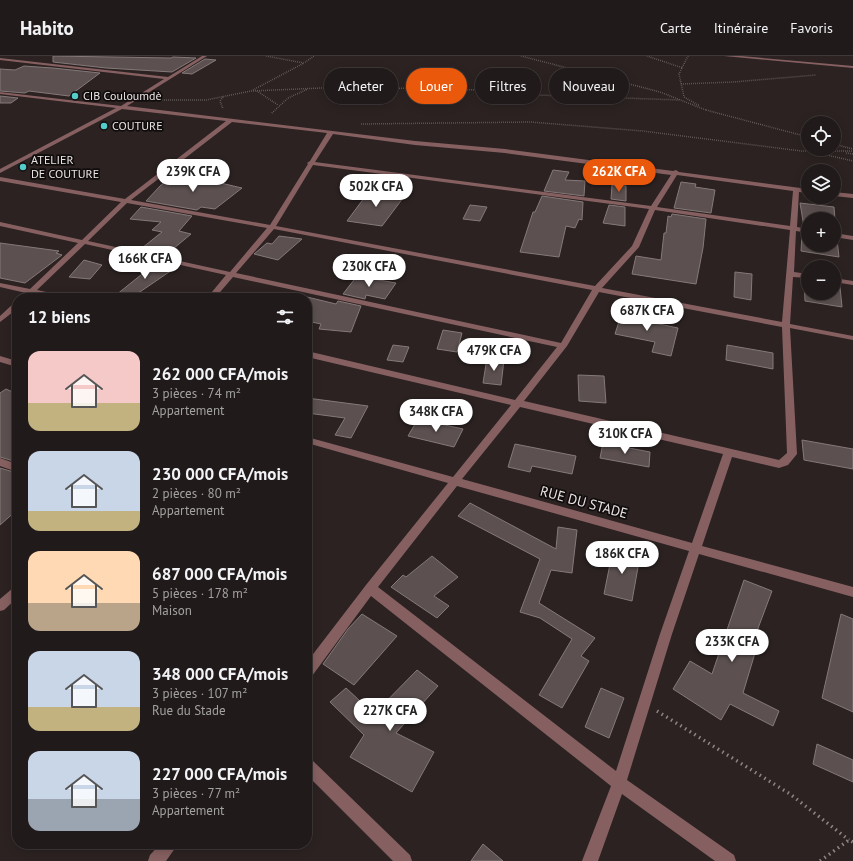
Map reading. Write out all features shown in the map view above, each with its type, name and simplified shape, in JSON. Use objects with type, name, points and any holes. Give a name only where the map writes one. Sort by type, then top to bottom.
[{"type":"street","points":[[0,171],[122,107],[205,56]]},
{"type":"street","points":[[726,56],[853,67]]},
{"type":"street","points":[[0,59],[169,78]]},
{"type":"street","points":[[0,93],[415,143],[505,151],[676,172],[801,190]]},
{"type":"street","points":[[32,291],[126,201],[231,120]]},
{"type":"street","points":[[215,293],[272,227],[310,163],[331,132]]},
{"type":"street","points":[[310,163],[653,208],[801,231]]},
{"type":"street","points":[[312,665],[370,588],[456,481],[516,402],[563,346],[597,289],[634,248],[653,208],[676,172]]},
{"type":"street","points":[[0,179],[272,227],[853,338]]},
{"type":"street","points":[[312,355],[778,464],[784,463],[792,454],[786,326],[796,189]]},
{"type":"street","points":[[841,195],[853,196]]},
{"type":"street","points":[[0,224],[563,346]]},
{"type":"street","points":[[841,236],[853,238]]},
{"type":"street","points":[[790,274],[801,275]]},
{"type":"street","points":[[841,281],[853,283]]},
{"type":"street","points":[[0,284],[41,293]]},
{"type":"street","points":[[0,320],[12,309]]},
{"type":"street","points":[[0,359],[12,363]]},
{"type":"street","name":"RUE DU STADE","points":[[312,441],[853,592]]},
{"type":"street","points":[[590,861],[619,783],[729,452]]},
{"type":"street","points":[[0,462],[12,466]]},
{"type":"street","points":[[370,588],[619,783],[728,861]]},
{"type":"street","points":[[0,606],[12,595]]},
{"type":"street","points":[[312,770],[404,861]]},
{"type":"street","points":[[156,861],[166,849]]},
{"type":"path","points":[[266,56],[304,63]]},
{"type":"path","points":[[251,91],[290,72],[314,56]]},
{"type":"path","points":[[521,56],[660,92],[706,110],[801,135]]},
{"type":"path","points":[[646,56],[683,68]]},
{"type":"path","points":[[688,56],[680,74],[684,97],[706,110]]},
{"type":"path","points":[[681,84],[733,82],[816,75]]},
{"type":"path","points":[[136,99],[188,100],[223,97],[251,91],[345,87],[484,90],[537,95],[642,100],[680,100]]},
{"type":"path","points":[[272,113],[278,105],[302,91],[312,89]]},
{"type":"path","points":[[257,91],[278,105]]},
{"type":"path","points":[[223,97],[220,101],[225,112]]},
{"type":"path","points":[[359,124],[530,122],[643,131],[801,150]]},
{"type":"path","points":[[841,147],[853,151]]},
{"type":"path","points":[[841,152],[853,151]]},
{"type":"path","points":[[830,156],[853,161]]},
{"type":"path","points":[[644,704],[790,794],[851,841],[820,861]]},
{"type":"building","points":[[53,56],[196,58],[172,72],[106,68],[53,62]]},
{"type":"building","points":[[205,59],[216,60],[192,74],[182,73]]},
{"type":"building","points":[[24,66],[100,73],[69,96],[29,91],[25,93],[0,91],[0,69],[15,70]]},
{"type":"building","points":[[0,96],[18,98],[11,103],[0,103]]},
{"type":"building","points":[[553,170],[569,172],[565,180],[585,181],[584,196],[544,191]]},
{"type":"building","points":[[174,175],[199,178],[211,177],[212,181],[242,188],[215,209],[201,207],[197,210],[146,201],[161,185]]},
{"type":"building","points":[[681,182],[696,184],[695,187],[715,190],[711,213],[674,208]]},
{"type":"building","points":[[612,185],[626,186],[626,201],[611,199]]},
{"type":"building","points":[[370,190],[406,194],[382,226],[347,221]]},
{"type":"building","points":[[542,196],[583,202],[582,220],[579,219],[575,228],[566,226],[559,257],[520,252],[533,212],[535,212]]},
{"type":"building","points":[[800,203],[834,207],[834,212],[802,212]]},
{"type":"building","points":[[470,205],[487,207],[480,221],[463,219]]},
{"type":"building","points":[[609,205],[625,207],[625,226],[603,223]]},
{"type":"building","points":[[141,207],[192,216],[179,231],[191,234],[167,254],[142,248],[162,232],[152,230],[161,222],[130,219]]},
{"type":"building","points":[[672,214],[706,219],[703,248],[696,284],[632,274],[636,256],[661,260],[664,233],[666,233],[668,216],[671,217]]},
{"type":"building","points":[[279,236],[302,239],[278,260],[254,254],[267,243],[272,244]]},
{"type":"building","points":[[0,243],[59,251],[56,253],[62,255],[25,283],[0,278]]},
{"type":"building","points":[[807,252],[838,252],[839,257]]},
{"type":"building","points":[[84,260],[102,265],[90,279],[69,277]]},
{"type":"building","points":[[157,262],[172,265],[170,267],[175,268],[138,293],[118,293]]},
{"type":"building","points":[[735,272],[752,274],[751,300],[734,297]]},
{"type":"building","points":[[357,276],[396,283],[385,299],[366,295],[365,299],[343,294]]},
{"type":"building","points":[[841,297],[842,307],[805,301],[841,300]]},
{"type":"building","points":[[312,298],[336,304],[338,301],[361,306],[351,332],[319,329],[321,324],[312,322]]},
{"type":"building","points":[[623,309],[643,314],[640,320],[678,328],[671,356],[652,352],[655,342],[615,334]]},
{"type":"building","points":[[443,330],[462,333],[457,352],[437,349]]},
{"type":"building","points":[[393,345],[409,347],[403,362],[387,360]]},
{"type":"building","points":[[727,345],[773,353],[773,369],[726,360]]},
{"type":"building","points":[[487,358],[504,360],[501,385],[483,383]]},
{"type":"building","points":[[578,375],[604,376],[606,403],[579,401]]},
{"type":"building","points":[[6,389],[12,392],[12,461],[0,457],[0,393]]},
{"type":"building","points":[[312,399],[368,406],[351,438],[335,435],[345,418],[312,414]]},
{"type":"building","points":[[418,419],[463,429],[454,447],[408,436]]},
{"type":"building","points":[[802,440],[853,449],[853,469],[804,460]]},
{"type":"building","points":[[603,443],[650,452],[649,467],[600,458]]},
{"type":"building","points":[[515,444],[576,456],[572,474],[532,466],[530,472],[508,467]]},
{"type":"building","points":[[0,468],[12,472],[12,514],[0,525]]},
{"type":"building","points":[[470,503],[556,549],[558,527],[577,530],[572,573],[551,570],[539,603],[595,638],[581,656],[589,661],[562,708],[539,695],[572,639],[540,618],[520,612],[540,559],[458,516]]},
{"type":"building","points":[[613,549],[640,556],[632,601],[604,594]]},
{"type":"building","points":[[432,556],[458,577],[434,596],[449,606],[437,618],[391,587],[403,575],[406,577]]},
{"type":"building","points":[[744,580],[772,591],[757,631],[761,633],[743,693],[779,711],[773,726],[730,704],[721,720],[673,689],[690,661],[712,674]]},
{"type":"building","points":[[362,614],[397,636],[354,685],[323,664],[348,629]]},
{"type":"building","points":[[841,614],[853,619],[853,712],[822,698]]},
{"type":"building","points":[[417,670],[438,686],[396,733],[434,752],[412,792],[350,757],[364,735],[330,702],[346,688],[374,714]]},
{"type":"building","points":[[601,688],[624,698],[609,738],[585,727]]},
{"type":"building","points":[[817,744],[853,760],[853,782],[813,764]]},
{"type":"building","points":[[483,844],[503,861],[471,861]]},
{"type":"place","name":"CIB Couloumdè","points":[[75,96]]},
{"type":"place","name":"COUTURE","points":[[104,126]]},
{"type":"place","name":"ATELIER DE COUTURE","points":[[23,167]]}]
